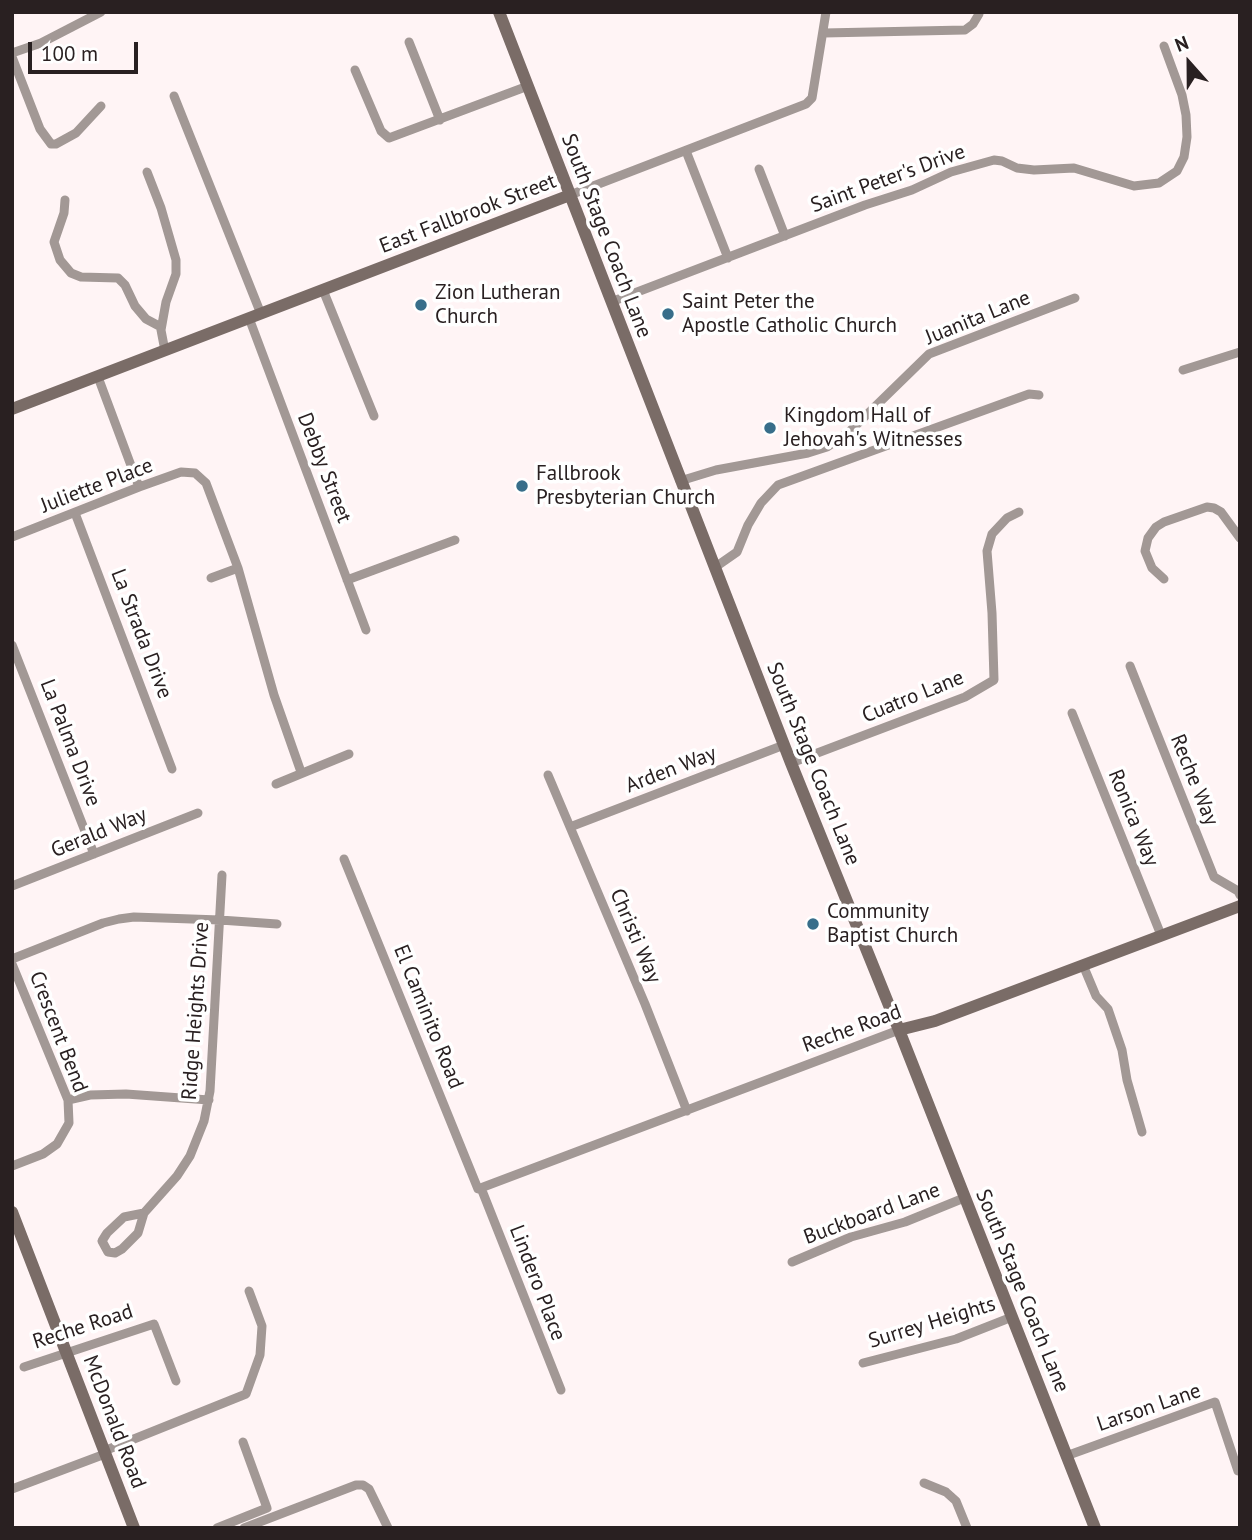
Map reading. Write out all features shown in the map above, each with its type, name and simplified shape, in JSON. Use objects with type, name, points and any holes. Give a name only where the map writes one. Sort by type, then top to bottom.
[{"type":"main road","name":"South Stage Coach Lane","points":[[499,12],[791,764],[1095,1528]]},
{"type":"main road","name":"East Fallbrook Street","points":[[12,409],[570,195]]},
{"type":"main road","name":"Reche Road","points":[[899,1030],[935,1021],[1240,906]]},
{"type":"main road","name":"McDonald Road","points":[[12,1212],[134,1528]]},
{"type":"street","points":[[101,12],[12,55],[40,129],[51,144],[56,144],[76,132],[101,106]]},
{"type":"street","points":[[825,12],[824,33],[965,30],[974,24],[979,14]]},
{"type":"street","name":"East Fallbrook Street","points":[[570,195],[806,104],[812,97],[824,33]]},
{"type":"street","points":[[409,43],[440,120]]},
{"type":"street","name":"Saint Peter's Drive","points":[[611,302],[865,205],[912,190],[951,172],[993,160],[1034,170],[1074,169],[1133,186],[1159,183],[1177,171],[1184,157],[1187,137],[1182,95],[1164,46]]},
{"type":"street","points":[[355,70],[381,131],[385,136],[394,138],[528,86]]},
{"type":"street","points":[[174,96],[255,316]]},
{"type":"street","points":[[686,151],[728,258]]},
{"type":"street","points":[[759,169],[785,236]]},
{"type":"street","points":[[147,172],[176,260],[176,274],[161,327],[164,351]]},
{"type":"street","points":[[65,200],[64,213],[54,242],[60,260],[71,273],[81,277],[118,278],[146,319],[161,327]]},
{"type":"street","points":[[323,290],[374,416]]},
{"type":"street","name":"Juanita Lane","points":[[680,481],[716,470],[827,447],[849,432],[929,354],[1075,298]]},
{"type":"street","name":"Debby Street","points":[[255,316],[366,630]]},
{"type":"street","points":[[1183,370],[1240,352]]},
{"type":"street","points":[[98,377],[139,487]]},
{"type":"street","points":[[714,568],[737,552],[748,524],[761,503],[778,485],[1029,394],[1039,395]]},
{"type":"street","name":"Juliette Place","points":[[12,537],[181,472],[195,473],[206,483],[238,568]]},
{"type":"street","points":[[1164,579],[1152,568],[1145,551],[1156,527],[1164,522],[1207,507],[1214,508],[1221,512],[1240,538]]},
{"type":"street","name":"Cuatro Lane","points":[[791,764],[965,697],[994,680],[987,551],[992,534],[1007,518],[1019,512]]},
{"type":"street","name":"La Strada Drive","points":[[75,513],[172,769]]},
{"type":"street","points":[[347,580],[455,540]]},
{"type":"street","points":[[211,578],[238,568],[274,695],[301,772]]},
{"type":"street","name":"La Palma Drive","points":[[12,645],[94,854]]},
{"type":"street","name":"Reche Way","points":[[1130,666],[1214,877],[1238,891],[1240,895]]},
{"type":"street","name":"Ronica Way","points":[[1072,713],[1161,935]]},
{"type":"street","name":"Arden Way","points":[[570,827],[784,745]]},
{"type":"street","points":[[276,784],[349,754]]},
{"type":"street","name":"Christi Way","points":[[548,775],[687,1111]]},
{"type":"street","name":"Gerald Way","points":[[12,886],[198,813]]},
{"type":"street","name":"El Caminito Road","points":[[344,859],[480,1188]]},
{"type":"street","name":"Ridge Heights Drive","points":[[144,1213],[124,1217],[102,1241],[108,1252],[115,1253],[138,1233],[144,1213],[177,1176],[190,1156],[204,1121],[209,1100],[222,876]]},
{"type":"street","points":[[12,961],[103,923],[119,919],[134,917],[276,924]]},
{"type":"street","name":"Crescent Bend","points":[[12,961],[68,1100],[69,1123],[57,1144],[43,1154],[12,1166]]},
{"type":"street","points":[[1083,965],[1097,996],[1108,1009],[1122,1050],[1127,1080],[1142,1132]]},
{"type":"street","name":"Reche Road","points":[[480,1188],[899,1030]]},
{"type":"street","points":[[68,1100],[90,1095],[126,1094],[209,1100]]},
{"type":"street","name":"Lindero Place","points":[[480,1188],[561,1391]]},
{"type":"street","name":"Buckboard Lane","points":[[792,1262],[851,1237],[905,1222],[964,1198]]},
{"type":"street","points":[[12,1489],[246,1394],[260,1355],[262,1326],[249,1291]]},
{"type":"street","name":"Surrey Heights","points":[[863,1363],[956,1339],[1012,1317]]},
{"type":"street","name":"Reche Road","points":[[24,1367],[154,1324],[176,1381]]},
{"type":"street","name":"Larson Lane","points":[[1066,1456],[1214,1402],[1238,1471]]},
{"type":"street","points":[[217,1528],[267,1508],[243,1442]]},
{"type":"street","points":[[923,1483],[946,1492],[956,1502],[967,1528]]},
{"type":"street","points":[[244,1528],[356,1485],[369,1489],[388,1528]]},
{"type":"place","name":"Zion Lutheran Church","points":[[421,305]]},
{"type":"place","name":"Saint Peter the Apostle Catholic Church","points":[[668,314]]},
{"type":"place","name":"Kingdom Hall of Jehovah's Witnesses","points":[[770,428]]},
{"type":"place","name":"Fallbrook Presbyterian Church","points":[[522,486]]},
{"type":"place","name":"Community Baptist Church","points":[[813,924]]}]
